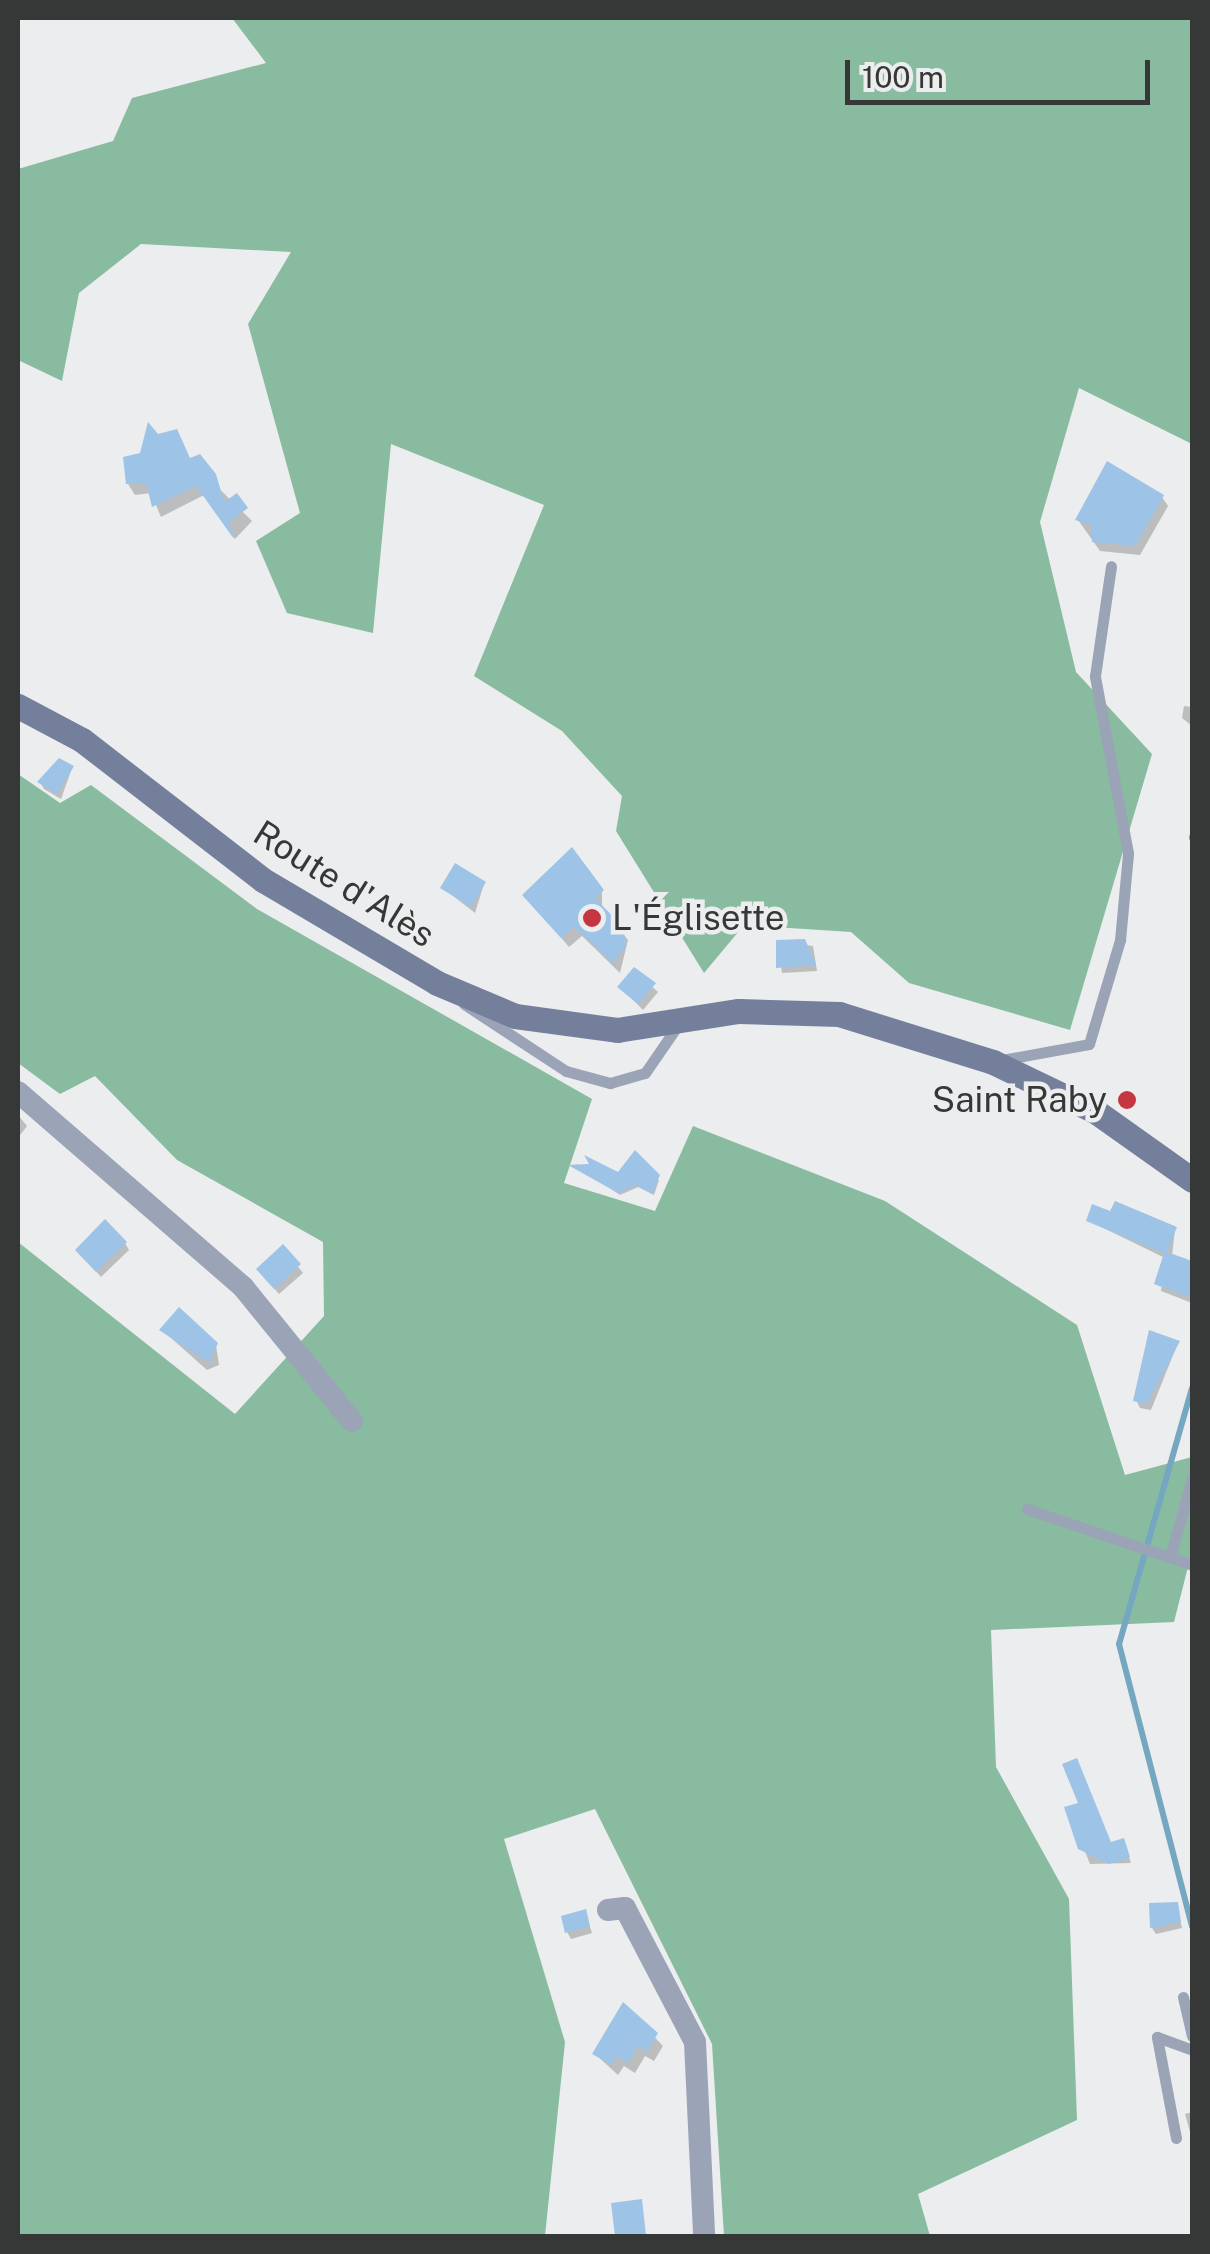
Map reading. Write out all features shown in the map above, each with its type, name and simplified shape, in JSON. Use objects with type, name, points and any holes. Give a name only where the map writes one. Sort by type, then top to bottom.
[{"type":"main road","name":"Route d'Alès","points":[[18,706],[82,740],[263,880],[437,983],[571,1030],[790,1007],[993,1062],[1095,1112]]},
{"type":"main road","points":[[1095,1112],[1192,1157]]},
{"type":"main road","points":[[1095,1112],[1192,1180]]},
{"type":"street","points":[[18,1092],[256,1300],[352,1421]]},
{"type":"street","points":[[608,1910],[624,1908],[695,2042],[704,2236]]},
{"type":"lane","points":[[993,1062],[1089,1044],[1107,994],[1128,890],[1095,676],[1111,566]]},
{"type":"lane","points":[[437,983],[566,1070],[610,1084],[646,1073],[675,1021]]},
{"type":"lane","points":[[1167,1555],[1192,1478]]},
{"type":"lane","points":[[1027,1509],[1192,1565]]},
{"type":"lane","points":[[1183,1998],[1192,2036]]},
{"type":"lane","points":[[1176,2138],[1157,2037],[1192,2050]]},
{"type":"green space","points":[[232,18],[1192,18],[1192,444],[1079,388],[1040,522],[1076,672],[1152,754],[1070,1030],[909,983],[851,932],[744,925],[704,973],[616,831],[622,796],[562,731],[474,676],[544,505],[391,444],[373,633],[287,613],[256,541],[300,513],[248,324],[291,252],[141,244],[79,293],[62,381],[18,360],[18,169],[113,141],[132,98],[266,63]]},
{"type":"green space","points":[[18,774],[60,803],[91,785],[257,909],[592,1099],[564,1183],[655,1211],[693,1126],[885,1201],[1077,1325],[1125,1475],[1192,1457],[1192,1551],[1174,1622],[991,1630],[996,1767],[1069,1899],[1077,2120],[918,2194],[930,2236],[724,2236],[712,2044],[595,1809],[504,1839],[565,2042],[545,2236],[18,2236],[18,1242],[235,1414],[324,1316],[323,1242],[177,1160],[95,1076],[60,1094],[18,1063]]},
{"type":"building","points":[[148,422],[158,434],[177,429],[190,458],[200,454],[216,474],[224,502],[237,493],[248,508],[229,522],[234,539],[196,486],[152,507],[146,483],[126,484],[123,457],[140,453]]},
{"type":"building","points":[[1107,461],[1164,495],[1135,546],[1092,542],[1092,525],[1075,520]]},
{"type":"building","points":[[59,758],[74,766],[57,794],[37,782]]},
{"type":"building","points":[[572,847],[604,890],[595,898],[623,927],[626,945],[613,963],[574,927],[561,938],[522,895]]},
{"type":"building","points":[[455,863],[486,882],[471,907],[440,888]]},
{"type":"building","points":[[805,939],[816,965],[776,968],[776,940]]},
{"type":"building","points":[[634,967],[656,983],[638,1004],[617,987]]},
{"type":"building","points":[[635,1150],[660,1175],[652,1194],[636,1185],[618,1193],[568,1165],[589,1164],[584,1155],[618,1172]]},
{"type":"building","points":[[1115,1201],[1177,1227],[1167,1252],[1192,1261],[1192,1298],[1154,1284],[1164,1253],[1086,1221],[1092,1204],[1110,1211]]},
{"type":"building","points":[[105,1219],[127,1242],[96,1272],[75,1250]]},
{"type":"building","points":[[283,1244],[301,1264],[274,1289],[256,1269]]},
{"type":"building","points":[[179,1307],[218,1343],[209,1363],[159,1330]]},
{"type":"building","points":[[1149,1330],[1180,1341],[1147,1404],[1133,1401]]},
{"type":"building","points":[[1077,1758],[1111,1842],[1124,1838],[1130,1857],[1109,1864],[1078,1849],[1064,1807],[1078,1803],[1062,1764]]},
{"type":"building","points":[[1178,1902],[1181,1922],[1150,1928],[1149,1903]]},
{"type":"building","points":[[586,1909],[590,1926],[565,1933],[561,1916]]},
{"type":"building","points":[[623,2002],[658,2033],[647,2052],[638,2046],[628,2063],[617,2056],[612,2065],[592,2054]]},
{"type":"building","points":[[642,2199],[646,2236],[615,2236],[611,2203]]},
{"type":"waterway","points":[[1192,1388],[1119,1644],[1192,1927]]},
{"type":"place","name":"L'Églisette","points":[[592,918]]},
{"type":"place","name":"Saint Raby","points":[[1127,1100]]}]
